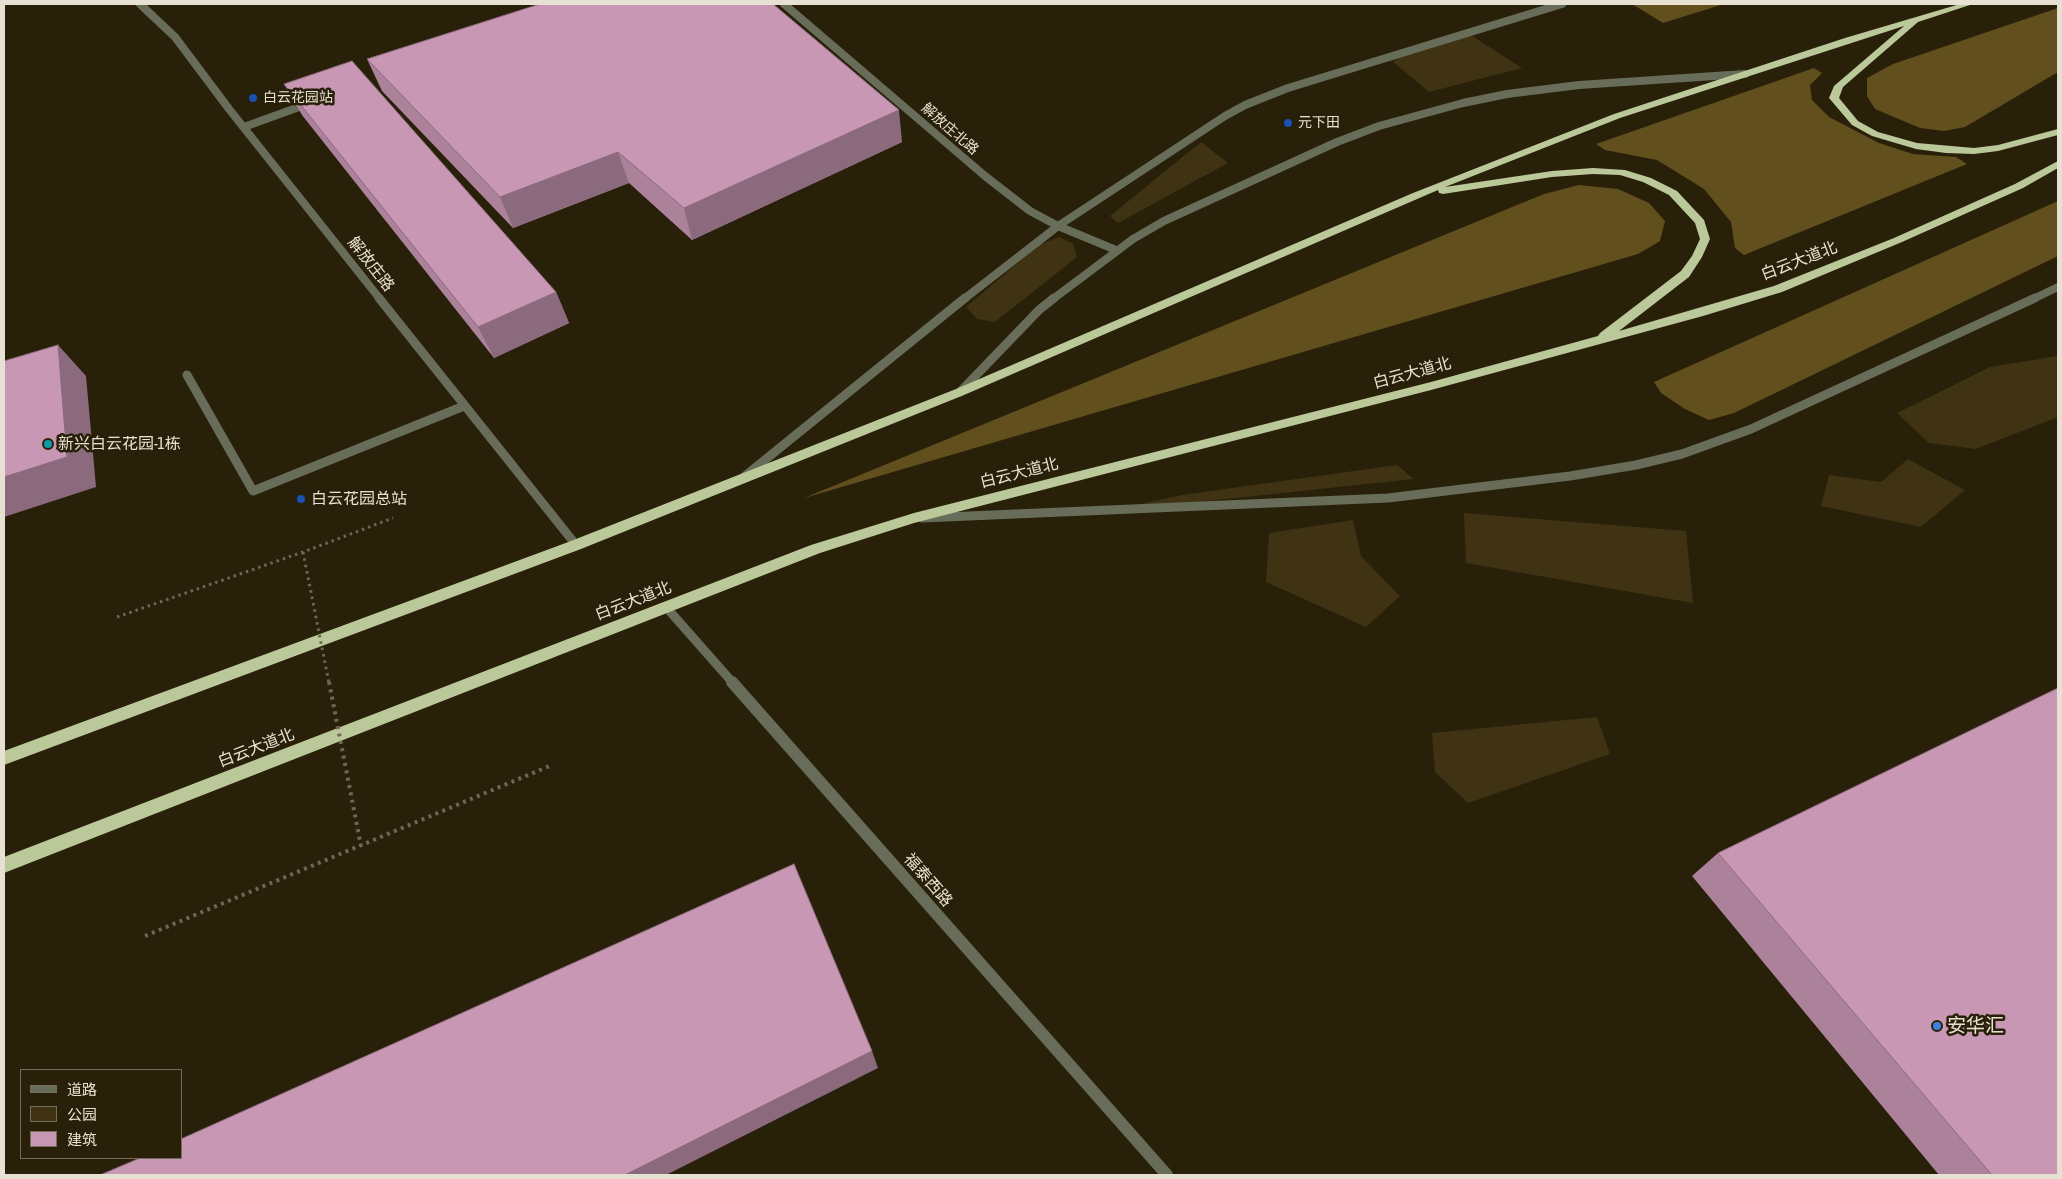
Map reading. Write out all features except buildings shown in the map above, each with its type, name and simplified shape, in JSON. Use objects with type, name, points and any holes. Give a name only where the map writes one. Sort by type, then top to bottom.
[{"type":"highway","points":[[4,758],[576,546],[744,477],[960,392],[1417,195],[1618,116],[1918,18],[1969,4]]},
{"type":"highway","points":[[1918,18],[1839,86],[1834,98],[1855,123],[1875,134],[1916,146],[1946,150],[1974,151],[1998,148],[2058,132]]},
{"type":"highway","name":"白云大道北","points":[[4,865],[816,549],[914,518],[1431,386],[1778,289],[1934,224],[2019,186],[2058,164]]},
{"type":"highway","points":[[1417,195],[1543,175],[1593,171],[1620,172],[1647,180],[1673,193],[1700,222],[1705,239],[1697,257],[1684,274],[1666,291],[1597,341]]},
{"type":"street","name":"解放庄路","points":[[140,4],[175,37],[576,546]]},
{"type":"street","name":"解放庄北路","points":[[784,4],[984,176],[1030,211],[1058,226],[1116,250]]},
{"type":"street","points":[[744,477],[918,334],[1058,226],[1168,153],[1245,105],[1288,88],[1562,4]]},
{"type":"street","points":[[960,392],[1039,310],[1116,250],[1164,221],[1337,142],[1379,126],[1463,103],[1541,90],[1745,74]]},
{"type":"street","points":[[244,127],[318,100]]},
{"type":"street","points":[[914,518],[1388,498],[1570,476],[1636,465],[1682,454],[1751,429],[2058,287]]},
{"type":"street","points":[[188,375],[253,491],[464,406]]},
{"type":"street","name":"福泰西路","points":[[666,607],[1166,1175]]},
{"type":"path","points":[[117,617],[303,552],[393,518]]},
{"type":"path","points":[[303,552],[361,846]]},
{"type":"path","points":[[145,936],[552,765]]},
{"type":"green space","points":[[1469,34],[1522,68],[1429,92],[1393,62],[1409,51]]},
{"type":"green space","points":[[1201,142],[1228,163],[1118,223],[1110,216]]},
{"type":"green space","points":[[1059,237],[1073,244],[1077,257],[995,322],[977,319],[966,307],[1039,245]]},
{"type":"green space","points":[[2058,356],[2058,417],[1976,449],[1929,443],[1897,413],[1990,367]]},
{"type":"green space","points":[[1908,459],[1965,490],[1921,527],[1821,506],[1829,475],[1881,482]]},
{"type":"green space","points":[[1397,465],[1414,479],[1104,512],[1182,495]]},
{"type":"green space","points":[[1464,513],[1686,531],[1693,603],[1466,563]]},
{"type":"green space","points":[[1353,520],[1361,556],[1400,596],[1366,627],[1266,582],[1269,533]]},
{"type":"green space","points":[[1597,717],[1610,754],[1468,803],[1435,772],[1432,733]]},
{"type":"shaded area","points":[[1632,4],[1724,4],[1663,23]]},
{"type":"shaded area","points":[[2058,8],[2058,72],[1965,127],[1944,131],[1920,128],[1875,109],[1867,96],[1867,78],[1893,64]]},
{"type":"shaded area","points":[[1814,68],[1822,73],[1810,85],[1812,100],[1829,117],[1879,143],[1913,154],[1956,157],[1967,164],[1744,255],[1735,248],[1731,222],[1704,189],[1657,160],[1605,150],[1596,144]]},
{"type":"shaded area","points":[[1579,185],[1618,189],[1649,203],[1665,221],[1660,241],[1638,254],[804,498],[1544,194]]},
{"type":"shaded area","points":[[2058,201],[2058,256],[1734,413],[1709,420],[1685,409],[1661,393],[1654,382]]},
{"type":"place","name":"白云花园站","points":[[253,98]]},
{"type":"place","name":"元下田","points":[[1288,123]]},
{"type":"place","name":"新兴白云花园-1栋","points":[[48,444]]},
{"type":"place","name":"白云花园总站","points":[[301,499]]},
{"type":"place","name":"安华汇","points":[[1937,1026]]}]
